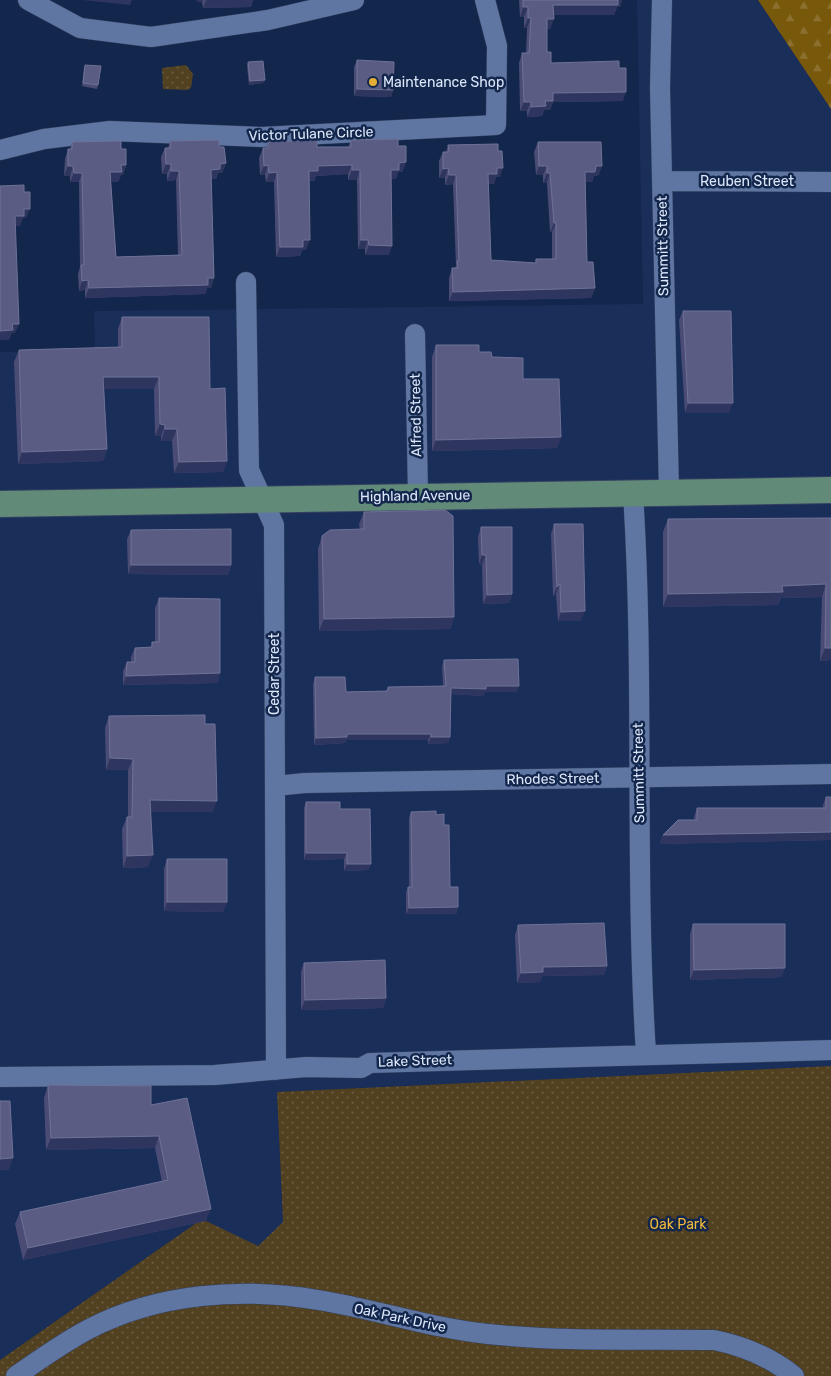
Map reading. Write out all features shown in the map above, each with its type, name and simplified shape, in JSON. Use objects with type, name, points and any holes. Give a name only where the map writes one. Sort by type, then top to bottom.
[{"type":"main road","name":"Highland Avenue","points":[[0,504],[831,490]]},
{"type":"street","points":[[28,0],[80,28],[152,37],[268,20],[354,0]]},
{"type":"street","name":"Victor Tulane Circle","points":[[0,150],[44,140],[110,131],[262,137],[496,125],[497,46],[485,0]]},
{"type":"street","name":"Summitt Street","points":[[662,0],[660,88],[669,492]]},
{"type":"street","name":"Reuben Street","points":[[662,181],[831,182]]},
{"type":"street","name":"Cedar Street","points":[[246,282],[248,457],[250,470],[274,524],[276,1070]]},
{"type":"street","name":"Alfred Street","points":[[415,334],[418,496]]},
{"type":"street","name":"Summitt Street","points":[[633,492],[638,560],[639,778],[646,1054]]},
{"type":"street","name":"Rhodes Street","points":[[275,786],[314,783],[831,774]]},
{"type":"street","name":"Lake Street","points":[[0,1077],[215,1075],[306,1067],[361,1068],[370,1063],[831,1050]]},
{"type":"street","name":"Oak Park Drive","points":[[16,1376],[90,1329],[129,1312],[167,1302],[209,1295],[255,1294],[318,1300],[424,1324],[488,1334],[542,1338],[714,1340],[730,1343],[763,1355],[794,1376]]},
{"type":"shaded area","points":[[637,0],[758,0],[831,109],[831,1066],[277,1092],[283,1222],[258,1247],[202,1219],[0,1360],[0,352],[95,350],[94,311],[643,304]]},
{"type":"green space","points":[[758,0],[831,0],[831,109]]},
{"type":"green space","points":[[186,65],[193,74],[191,88],[187,90],[163,89],[162,68]]},
{"type":"green space","name":"Oak Park","points":[[831,1066],[831,1376],[0,1376],[0,1360],[202,1219],[258,1246],[283,1222],[277,1092]]},
{"type":"building","points":[[523,0],[618,0],[618,5],[553,5],[554,19],[547,19],[547,52],[551,52],[551,63],[619,61],[619,68],[626,68],[626,92],[553,93],[553,101],[545,101],[546,106],[531,107],[531,102],[524,102],[522,53],[529,53],[531,18],[528,18],[528,7],[523,7]]},
{"type":"building","name":"Maintenance Shop","points":[[357,60],[394,62],[393,90],[357,89]]},
{"type":"building","points":[[263,61],[265,80],[250,81],[248,62]]},
{"type":"building","points":[[85,65],[101,66],[98,85],[83,83]]},
{"type":"building","points":[[398,139],[398,146],[406,146],[406,162],[399,163],[399,170],[391,170],[392,246],[369,245],[368,240],[361,240],[360,170],[352,170],[352,165],[318,166],[318,171],[309,171],[310,240],[303,240],[303,247],[280,247],[277,172],[269,173],[268,165],[264,166],[263,148],[268,148],[268,142],[317,140],[317,147],[351,147],[351,140]]},
{"type":"building","points":[[219,140],[219,147],[224,147],[226,163],[220,164],[220,169],[211,170],[214,278],[208,278],[208,285],[89,288],[88,280],[82,281],[81,265],[84,265],[82,173],[74,173],[73,166],[68,166],[68,149],[72,149],[72,142],[121,141],[121,149],[126,149],[126,165],[121,165],[122,172],[110,172],[116,257],[182,255],[179,171],[171,171],[171,164],[166,164],[165,148],[171,148],[170,141]]},
{"type":"building","points":[[538,142],[601,142],[602,166],[596,166],[595,172],[585,172],[587,262],[593,262],[595,288],[453,292],[452,268],[458,268],[457,261],[459,261],[456,175],[449,175],[448,168],[443,169],[443,152],[449,152],[448,145],[498,144],[498,151],[502,151],[503,168],[497,168],[497,174],[488,174],[491,260],[536,263],[536,259],[556,259],[556,223],[554,223],[550,173],[547,173],[547,166],[539,166]]},
{"type":"building","points":[[24,185],[24,192],[30,192],[30,209],[24,209],[24,216],[15,216],[19,324],[12,324],[13,330],[0,331],[0,186]]},
{"type":"building","points":[[683,311],[731,311],[733,403],[688,403]]},
{"type":"building","points":[[122,317],[209,317],[210,389],[225,388],[227,461],[179,462],[177,429],[165,429],[165,425],[160,424],[159,377],[103,377],[107,449],[22,452],[19,350],[122,347]]},
{"type":"building","points":[[436,345],[479,345],[479,352],[491,352],[492,357],[523,358],[523,379],[559,379],[561,437],[436,440]]},
{"type":"building","points":[[445,510],[453,516],[454,617],[324,619],[322,536],[330,530],[364,529],[364,512]]},
{"type":"building","points":[[831,518],[831,648],[825,648],[826,584],[782,586],[783,592],[668,594],[668,519]]},
{"type":"building","points":[[554,524],[583,524],[585,611],[561,612],[560,584],[557,587]]},
{"type":"building","points":[[481,527],[512,527],[512,594],[487,595],[486,555],[482,555]]},
{"type":"building","points":[[231,529],[231,565],[131,565],[131,530]]},
{"type":"building","points":[[159,598],[220,599],[220,673],[126,676],[127,662],[135,662],[135,648],[152,647],[152,642],[159,642]]},
{"type":"building","points":[[518,659],[519,686],[486,686],[486,689],[451,688],[450,737],[431,737],[431,734],[347,734],[347,737],[316,738],[315,677],[345,677],[346,692],[388,691],[388,687],[446,686],[444,660]]},
{"type":"building","points":[[205,715],[205,724],[215,724],[217,801],[150,800],[153,855],[127,856],[127,817],[132,817],[133,759],[110,758],[109,716]]},
{"type":"building","points":[[826,797],[831,797],[831,832],[663,835],[678,820],[697,820],[697,808],[826,808]]},
{"type":"building","points":[[306,802],[340,802],[340,809],[370,809],[371,864],[347,864],[347,853],[306,853]]},
{"type":"building","points":[[436,811],[436,815],[444,814],[444,825],[449,825],[450,887],[458,887],[458,907],[409,908],[408,887],[412,887],[411,812]]},
{"type":"building","points":[[167,859],[227,859],[227,902],[167,902]]},
{"type":"building","points":[[604,923],[607,966],[543,967],[543,972],[521,973],[518,925]]},
{"type":"building","points":[[693,924],[785,924],[785,968],[694,970]]},
{"type":"building","points":[[385,960],[386,998],[305,1000],[304,963]]},
{"type":"building","points":[[48,1085],[151,1086],[151,1105],[187,1098],[211,1209],[28,1248],[20,1212],[168,1180],[159,1136],[51,1138]]},
{"type":"building","points":[[0,1101],[10,1101],[13,1158],[0,1159]]},
{"type":"place","name":"Maintenance Shop","points":[[373,82]]}]
